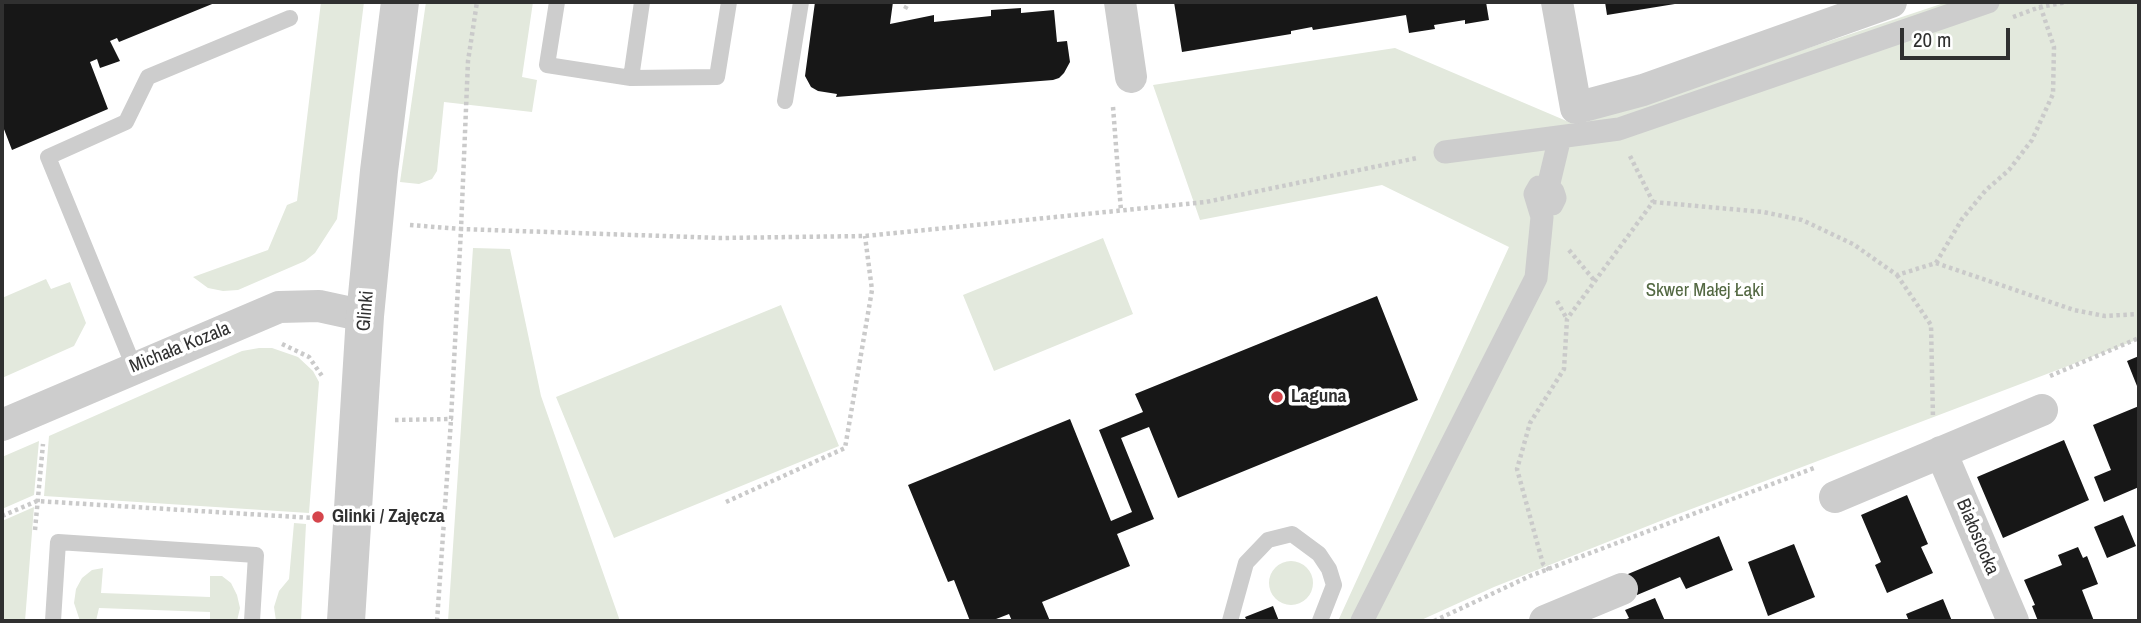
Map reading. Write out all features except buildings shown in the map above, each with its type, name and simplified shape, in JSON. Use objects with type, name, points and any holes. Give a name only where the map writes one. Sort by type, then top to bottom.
[{"type":"street","name":"Glinki","points":[[346,621],[365,316],[400,2]]},
{"type":"street","points":[[1120,2],[1131,77]]},
{"type":"street","points":[[1557,2],[1576,108],[1643,90],[1891,2]]},
{"type":"street","points":[[1444,152],[1619,128],[1988,2]]},
{"type":"street","points":[[1362,621],[1536,278],[1544,196],[1560,137]]},
{"type":"street","name":"Michała Kozala","points":[[2,425],[279,307],[319,306],[365,316]]},
{"type":"street","points":[[1835,497],[1941,452],[2040,396]]},
{"type":"street","name":"Białostocka","points":[[1941,452],[2013,621]]},
{"type":"street","points":[[1550,620],[1622,589]]},
{"type":"lane","points":[[557,2],[547,65],[631,78],[717,77],[729,2]]},
{"type":"lane","points":[[631,78],[642,2]]},
{"type":"lane","points":[[785,101],[801,2]]},
{"type":"lane","points":[[134,367],[48,157],[126,122],[148,77],[290,18]]},
{"type":"lane","points":[[1230,621],[1246,563],[1268,540],[1292,534],[1319,554],[1329,569],[1334,585],[1320,621]]},
{"type":"lane","points":[[53,621],[58,542],[256,555],[252,621]]},
{"type":"path","points":[[437,621],[451,419],[468,61],[477,2]]},
{"type":"path","points":[[905,9],[909,2]]},
{"type":"path","points":[[1936,263],[1962,219],[1986,190],[2009,170],[2032,140],[2053,94],[2054,47],[2039,2]]},
{"type":"path","points":[[1113,104],[1121,211]]},
{"type":"path","points":[[1619,128],[1653,202]]},
{"type":"path","points":[[374,222],[461,229],[722,238],[865,236],[1206,202],[1444,152]]},
{"type":"path","points":[[1653,202],[1763,212],[1802,220],[1853,244],[1897,275],[1931,325],[1933,423],[1944,419]]},
{"type":"path","points":[[1549,570],[1544,564],[1517,469],[1530,423],[1564,369],[1567,319],[1653,202]]},
{"type":"path","points":[[726,502],[845,448],[872,290],[865,236]]},
{"type":"path","points":[[1897,275],[1936,263],[2074,310],[2105,316],[2139,314]]},
{"type":"path","points":[[2040,396],[2139,338]]},
{"type":"path","points":[[34,541],[44,432],[36,410]]},
{"type":"path","points":[[387,420],[451,419]]},
{"type":"path","points":[[1434,621],[1530,576],[1818,467]]},
{"type":"path","points":[[2,516],[37,500],[313,518]]},
{"type":"green space","points":[[321,2],[364,2],[337,219],[315,253],[305,261],[238,290],[208,288],[193,277],[268,250],[287,205],[297,201]]},
{"type":"green space","points":[[426,2],[533,2],[522,77],[537,80],[532,112],[444,102],[437,171],[432,179],[419,184],[400,182]]},
{"type":"green space","name":"Skwer Małej Łąki","points":[[1947,2],[2139,2],[2139,339],[1673,516],[1494,587],[1419,621],[1338,621],[1509,247],[1382,185],[1200,220],[1153,85],[1395,48],[1576,125]]},
{"type":"green space","points":[[1103,238],[1133,314],[994,371],[963,295]]},
{"type":"green space","points":[[473,248],[510,249],[541,396],[620,621],[448,621]]},
{"type":"green space","points":[[46,279],[51,289],[70,282],[86,323],[74,346],[2,378],[2,298]]},
{"type":"green space","points":[[781,305],[839,446],[614,538],[556,397]]},
{"type":"green space","points":[[272,348],[298,357],[313,371],[319,382],[309,513],[44,496],[49,436],[242,351]]},
{"type":"green space","points":[[39,441],[34,495],[2,509],[2,457]]},
{"type":"green space","points":[[34,507],[25,621],[2,621],[2,521]]},
{"type":"green space","points":[[294,523],[306,524],[301,621],[276,621],[274,607],[279,591],[289,579]]},
{"type":"green space","points":[[1291,561],[1307,567],[1313,583],[1307,599],[1291,605],[1275,599],[1269,583],[1275,567]]},
{"type":"green space","points":[[103,568],[101,593],[210,597],[210,576],[222,576],[231,583],[237,595],[240,608],[237,621],[210,621],[210,612],[99,608],[96,621],[80,621],[74,603],[76,589],[82,578],[92,570]]},
{"type":"place","name":"Laguna","points":[[1277,397]]},
{"type":"place","name":"Glinki / Zajęcza","points":[[318,517]]}]
